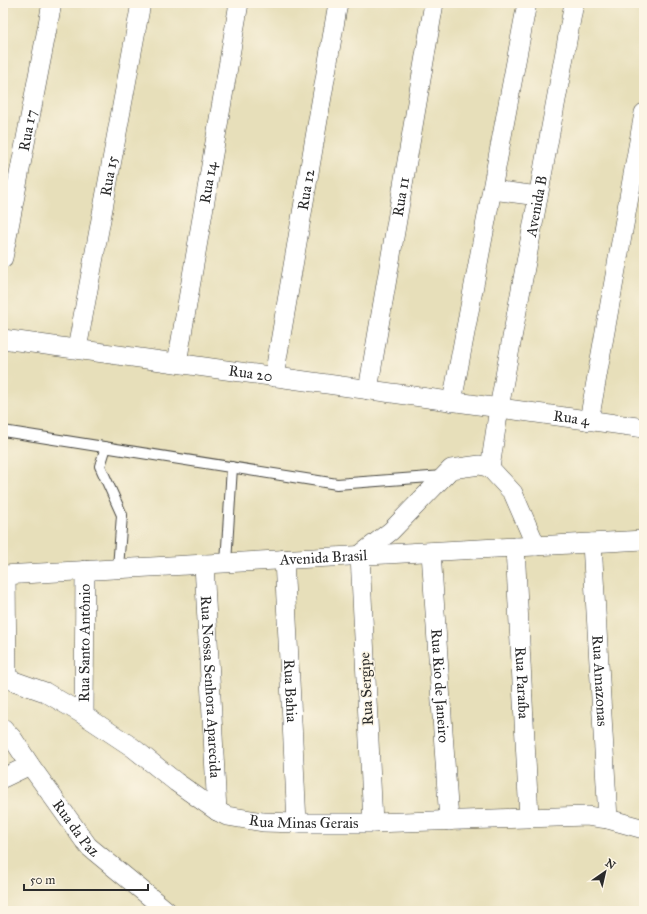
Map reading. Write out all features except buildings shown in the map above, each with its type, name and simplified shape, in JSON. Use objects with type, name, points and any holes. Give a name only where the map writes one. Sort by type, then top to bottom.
[{"type":"street","name":"Rua 17","points":[[3,258],[52,3]]},
{"type":"street","name":"Rua 15","points":[[77,349],[142,3]]},
{"type":"street","name":"Rua 14","points":[[177,363],[239,3]]},
{"type":"street","name":"Rua 12","points":[[274,377],[338,3]]},
{"type":"street","name":"Rua 11","points":[[368,390],[434,3]]},
{"type":"street","points":[[452,402],[527,3]]},
{"type":"street","name":"Avenida B","points":[[490,468],[499,408],[574,3]]},
{"type":"street","points":[[589,421],[644,113]]},
{"type":"street","points":[[492,190],[538,196]]},
{"type":"street","name":"Rua 20","points":[[3,338],[499,408]]},
{"type":"street","name":"Rua 4","points":[[499,408],[644,428]]},
{"type":"street","points":[[360,555],[391,531],[451,470],[480,465],[490,468],[513,493],[536,546]]},
{"type":"street","name":"Avenida Brasil","points":[[4,575],[644,540]]},
{"type":"street","name":"Rua Amazonas","points":[[592,543],[608,819]]},
{"type":"street","name":"Rua Paraíba","points":[[515,547],[529,818]]},
{"type":"street","name":"Rua Rio de Janeiro","points":[[431,552],[449,820]]},
{"type":"street","name":"Rua Sergipe","points":[[360,555],[373,823]]},
{"type":"street","name":"Rua Bahia","points":[[284,559],[297,823]]},
{"type":"street","name":"Rua Nossa Senhora Aparecida","points":[[204,564],[217,811]]},
{"type":"street","name":"Rua Santo Antônio","points":[[84,715],[85,570]]},
{"type":"street","points":[[4,575],[5,679]]},
{"type":"street","name":"Rua Minas Gerais","points":[[5,679],[45,692],[84,715],[132,747],[176,782],[217,811],[227,816],[263,822],[373,823],[587,816],[608,819],[644,829]]},
{"type":"street","name":"Rua da Paz","points":[[3,728],[13,739],[88,846],[167,911]]},
{"type":"street","points":[[3,778],[30,765]]},
{"type":"lane","points":[[3,431],[337,484],[445,476]]},
{"type":"lane","points":[[106,447],[100,466],[122,515],[118,568]]},
{"type":"lane","points":[[226,562],[232,467]]}]
